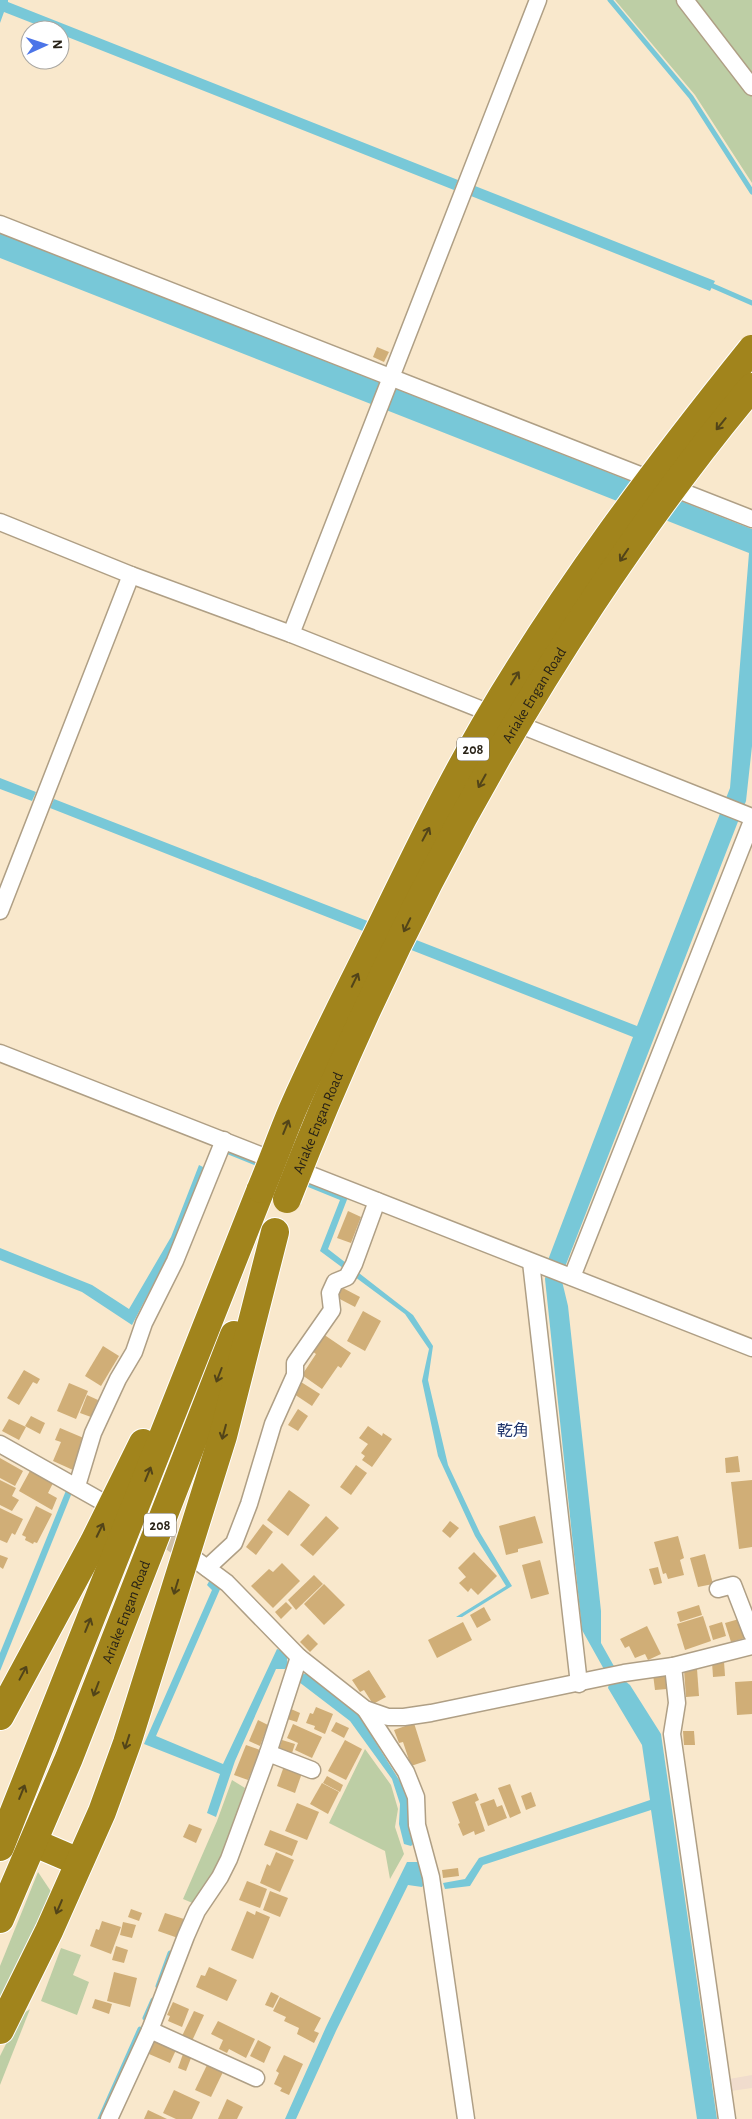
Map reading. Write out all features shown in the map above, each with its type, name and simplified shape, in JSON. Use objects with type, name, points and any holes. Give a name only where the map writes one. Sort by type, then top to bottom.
[{"type":"highway","name":"Ariake Engan Road","points":[[2,1842],[293,1110],[424,839],[485,725],[554,616],[615,526],[698,415],[752,349]]},
{"type":"highway","name":"Ariake Engan Road","points":[[0,1919],[37,1848],[69,1758],[287,1199],[375,988],[444,850],[506,738],[639,532],[718,428],[752,387]]},
{"type":"highway","points":[[0,2030],[49,1931],[78,1862],[102,1812],[127,1743],[223,1436],[275,1232]]},
{"type":"highway","points":[[0,1716],[169,1397],[244,1233]]},
{"type":"highway","points":[[37,1848],[78,1862]]},
{"type":"street","points":[[291,634],[536,0]]},
{"type":"street","points":[[685,0],[752,87]]},
{"type":"street","points":[[0,224],[752,519]]},
{"type":"street","points":[[0,522],[131,575],[291,634],[722,805],[752,819],[570,1276]]},
{"type":"street","points":[[0,911],[131,575]]},
{"type":"street","points":[[0,1053],[752,1348]]},
{"type":"street","points":[[77,1486],[93,1433],[118,1380],[134,1352],[144,1323],[175,1261],[224,1140]]},
{"type":"street","points":[[377,1201],[350,1271],[336,1282],[330,1293],[332,1310],[295,1363],[295,1375],[272,1424],[249,1504],[234,1544],[202,1564],[227,1583],[299,1656],[365,1710],[406,1772],[416,1797],[417,1825],[431,1877],[466,2119]]},
{"type":"street","points":[[537,1264],[579,1684]]},
{"type":"street","points":[[0,1444],[101,1501]]},
{"type":"street","points":[[718,1589],[732,1585],[752,1634]]},
{"type":"street","points":[[365,1710],[388,1717],[404,1717],[579,1684],[624,1673],[673,1666],[752,1646]]},
{"type":"street","points":[[109,2119],[150,2030],[197,1911],[220,1877],[229,1859],[268,1753],[299,1656]]},
{"type":"street","points":[[673,1666],[677,1703],[672,1734],[727,2119]]},
{"type":"street","points":[[268,1753],[312,1770]]},
{"type":"street","points":[[150,2030],[256,2078]]},
{"type":"shaded area","points":[[752,2075],[752,2088],[731,2091],[729,2079]]},
{"type":"green space","points":[[615,0],[677,0],[752,95],[752,183],[695,95]]},
{"type":"green space","points":[[695,0],[752,0],[752,73]]},
{"type":"green space","points":[[365,1749],[391,1785],[398,1809],[395,1827],[404,1854],[390,1879],[385,1851],[329,1823]]},
{"type":"green space","points":[[232,1780],[245,1788],[221,1860],[195,1904],[183,1899],[217,1821]]},
{"type":"green space","points":[[38,1872],[52,1893],[25,1959],[0,1999],[0,1966]]},
{"type":"green space","points":[[61,1948],[81,1955],[73,1975],[89,1982],[77,2015],[41,2001]]},
{"type":"green space","points":[[30,2009],[0,2085],[0,2056],[20,2016]]},
{"type":"water","points":[[0,0],[8,0],[8,2],[54,20],[24,20],[4,12],[0,23]]},
{"type":"water","points":[[70,27],[458,180],[454,190],[70,38]]},
{"type":"water","points":[[475,186],[715,281],[710,291],[471,196]]},
{"type":"water","points":[[0,233],[752,529],[752,746],[746,801],[565,1267],[562,1281],[568,1306],[601,1611],[601,1643],[620,1677],[630,1685],[661,1734],[717,2119],[697,2119],[651,1810],[483,1865],[470,1886],[445,1889],[443,1883],[465,1879],[479,1858],[650,1800],[642,1745],[608,1688],[610,1680],[582,1630],[545,1279],[548,1260],[633,1037],[50,808],[54,799],[637,1026],[730,788],[749,553],[0,258]]},
{"type":"water","points":[[0,778],[36,792],[32,801],[0,789]]},
{"type":"water","points":[[229,1149],[348,1197],[328,1249],[413,1315],[433,1346],[428,1380],[448,1465],[480,1533],[512,1586],[462,1617],[456,1617],[506,1586],[475,1536],[438,1456],[422,1381],[429,1349],[405,1314],[320,1251],[340,1200],[227,1154]]},
{"type":"water","points":[[199,1165],[207,1169],[177,1239],[132,1325],[82,1292],[0,1260],[0,1248],[92,1285],[129,1309],[171,1237]]},
{"type":"water","points":[[67,1488],[73,1490],[0,1671],[0,1653]]},
{"type":"water","points":[[211,1578],[221,1587],[156,1736],[223,1764],[277,1649],[286,1652],[288,1665],[285,1669],[276,1669],[235,1761],[216,1817],[207,1813],[220,1774],[144,1744],[212,1590],[207,1585]]},
{"type":"water","points":[[307,1673],[358,1714],[406,1791],[409,1810],[408,1826],[413,1844],[411,1846],[404,1844],[399,1824],[400,1804],[392,1779],[350,1721],[299,1682],[301,1675]]},
{"type":"water","points":[[407,1862],[418,1862],[424,1884],[422,1887],[408,1885],[336,2031],[296,2119],[285,2119],[326,2027]]},
{"type":"building","points":[[377,347],[389,352],[384,362],[373,357]]},
{"type":"building","points":[[348,1211],[361,1217],[351,1243],[337,1238]]},
{"type":"building","points":[[341,1287],[360,1297],[355,1307],[336,1297]]},
{"type":"building","points":[[363,1311],[381,1321],[365,1351],[347,1341]]},
{"type":"building","points":[[323,1334],[351,1353],[341,1368],[338,1366],[322,1389],[302,1375],[316,1354],[312,1351]]},
{"type":"building","points":[[103,1346],[119,1356],[101,1386],[85,1376]]},
{"type":"building","points":[[24,1370],[40,1379],[37,1384],[33,1382],[19,1405],[7,1398]]},
{"type":"building","points":[[301,1382],[320,1394],[312,1406],[294,1394]]},
{"type":"building","points":[[69,1383],[88,1391],[76,1419],[57,1411]]},
{"type":"building","points":[[87,1395],[98,1400],[91,1417],[80,1413]]},
{"type":"building","points":[[298,1409],[308,1416],[298,1431],[288,1425]]},
{"type":"building","points":[[31,1416],[45,1423],[40,1434],[25,1426]]},
{"type":"building","points":[[9,1419],[26,1427],[19,1440],[2,1431]]},
{"type":"building","points":[[368,1426],[382,1436],[383,1433],[392,1439],[372,1467],[362,1460],[365,1456],[361,1453],[368,1444],[359,1438]]},
{"type":"building","points":[[60,1428],[86,1439],[73,1470],[53,1461],[61,1442],[55,1440]]},
{"type":"building","points":[[738,1456],[740,1472],[726,1473],[725,1458]]},
{"type":"building","points":[[0,1458],[23,1471],[15,1486],[0,1478]]},
{"type":"building","points":[[356,1465],[367,1473],[351,1495],[340,1487]]},
{"type":"building","points":[[31,1469],[54,1481],[48,1493],[57,1498],[52,1510],[19,1491]]},
{"type":"building","points":[[0,1480],[16,1488],[12,1496],[19,1500],[12,1511],[0,1505]]},
{"type":"building","points":[[752,1480],[752,1547],[739,1549],[731,1482]]},
{"type":"building","points":[[289,1490],[310,1505],[288,1536],[267,1520]]},
{"type":"building","points":[[36,1506],[52,1514],[37,1543],[34,1542],[33,1544],[25,1540],[26,1537],[22,1535]]},
{"type":"building","points":[[0,1508],[23,1519],[15,1535],[12,1533],[7,1543],[0,1540]]},
{"type":"building","points":[[326,1516],[339,1528],[313,1556],[300,1545]]},
{"type":"building","points":[[535,1516],[543,1543],[518,1549],[518,1552],[506,1555],[499,1526]]},
{"type":"building","points":[[450,1521],[459,1528],[450,1538],[442,1531]]},
{"type":"building","points":[[263,1524],[273,1532],[256,1555],[246,1547]]},
{"type":"building","points":[[678,1536],[684,1558],[680,1560],[684,1575],[668,1579],[666,1573],[663,1574],[654,1542]]},
{"type":"building","points":[[474,1552],[497,1576],[478,1595],[471,1588],[468,1592],[459,1583],[466,1577],[458,1568]]},
{"type":"building","points":[[705,1554],[713,1584],[698,1587],[690,1558]]},
{"type":"building","points":[[0,1555],[8,1558],[3,1569],[0,1567]]},
{"type":"building","points":[[540,1560],[549,1594],[531,1599],[522,1565]]},
{"type":"building","points":[[282,1563],[300,1581],[273,1608],[251,1586],[269,1569],[273,1572]]},
{"type":"building","points":[[658,1567],[662,1583],[654,1585],[649,1569]]},
{"type":"building","points":[[314,1575],[323,1584],[296,1610],[288,1600]]},
{"type":"building","points":[[324,1584],[345,1605],[324,1625],[304,1604]]},
{"type":"building","points":[[286,1602],[292,1608],[281,1619],[275,1612]]},
{"type":"building","points":[[699,1605],[702,1615],[680,1622],[677,1612]]},
{"type":"building","points":[[484,1607],[491,1620],[477,1628],[470,1615]]},
{"type":"building","points":[[703,1616],[711,1641],[685,1650],[677,1624]]},
{"type":"building","points":[[739,1619],[745,1638],[731,1642],[725,1623]]},
{"type":"building","points":[[463,1622],[472,1640],[437,1658],[428,1640]]},
{"type":"building","points":[[722,1622],[726,1636],[713,1640],[709,1626]]},
{"type":"building","points":[[647,1626],[661,1654],[648,1660],[645,1654],[635,1658],[629,1646],[625,1648],[620,1639]]},
{"type":"building","points":[[308,1634],[318,1644],[310,1652],[300,1642]]},
{"type":"building","points":[[724,1661],[725,1676],[713,1677],[712,1662]]},
{"type":"building","points":[[697,1669],[699,1696],[686,1697],[684,1670]]},
{"type":"building","points":[[369,1670],[386,1697],[373,1704],[364,1690],[360,1692],[352,1680]]},
{"type":"building","points":[[665,1672],[667,1689],[655,1690],[653,1674]]},
{"type":"building","points":[[752,1681],[752,1714],[737,1715],[735,1682]]},
{"type":"building","points":[[316,1707],[333,1714],[325,1734],[314,1729],[315,1726],[306,1723],[310,1713],[313,1714]]},
{"type":"building","points":[[291,1709],[300,1713],[297,1722],[287,1719]]},
{"type":"building","points":[[258,1720],[268,1725],[260,1746],[249,1741]]},
{"type":"building","points":[[336,1722],[349,1728],[344,1738],[331,1731]]},
{"type":"building","points":[[414,1723],[426,1761],[411,1766],[403,1742],[399,1743],[394,1730]]},
{"type":"building","points":[[293,1724],[322,1737],[312,1758],[295,1750],[298,1743],[287,1738]]},
{"type":"building","points":[[683,1731],[694,1731],[695,1745],[684,1745]]},
{"type":"building","points":[[282,1740],[295,1744],[292,1753],[279,1749]]},
{"type":"building","points":[[345,1740],[362,1749],[346,1780],[328,1771]]},
{"type":"building","points":[[246,1745],[260,1750],[248,1780],[234,1775]]},
{"type":"building","points":[[284,1766],[302,1773],[295,1793],[277,1786]]},
{"type":"building","points":[[327,1776],[343,1785],[340,1792],[323,1783]]},
{"type":"building","points":[[322,1783],[339,1792],[328,1814],[310,1804]]},
{"type":"building","points":[[510,1784],[521,1813],[510,1818],[498,1788]]},
{"type":"building","points":[[531,1792],[536,1806],[526,1810],[521,1796]]},
{"type":"building","points":[[476,1793],[479,1800],[475,1802],[485,1831],[475,1835],[474,1831],[463,1836],[452,1802]]},
{"type":"building","points":[[494,1799],[497,1807],[502,1805],[507,1818],[488,1826],[480,1804]]},
{"type":"building","points":[[297,1803],[319,1812],[307,1840],[285,1831]]},
{"type":"building","points":[[189,1824],[202,1829],[196,1843],[183,1837]]},
{"type":"building","points":[[270,1830],[298,1841],[292,1856],[264,1845]]},
{"type":"building","points":[[276,1852],[294,1860],[280,1892],[260,1883],[267,1864],[270,1866]]},
{"type":"building","points":[[458,1868],[459,1876],[443,1878],[442,1870]]},
{"type":"building","points":[[247,1881],[267,1889],[260,1908],[239,1900]]},
{"type":"building","points":[[270,1891],[288,1898],[280,1917],[263,1910]]},
{"type":"building","points":[[131,1909],[142,1913],[139,1921],[128,1917]]},
{"type":"building","points":[[247,1911],[255,1915],[256,1911],[270,1917],[253,1959],[231,1950]]},
{"type":"building","points":[[165,1913],[184,1919],[178,1938],[158,1931]]},
{"type":"building","points":[[102,1921],[121,1927],[111,1954],[90,1946],[96,1929],[99,1930]]},
{"type":"building","points":[[123,1922],[136,1925],[132,1938],[120,1935]]},
{"type":"building","points":[[116,1946],[128,1950],[124,1963],[112,1960]]},
{"type":"building","points":[[209,1967],[237,1980],[227,2001],[196,1987],[201,1975],[205,1976]]},
{"type":"building","points":[[114,1972],[137,1978],[130,2007],[107,2001]]},
{"type":"building","points":[[271,1992],[279,1996],[273,2008],[265,2005]]},
{"type":"building","points":[[280,1997],[321,2018],[314,2031],[319,2033],[314,2043],[297,2034],[299,2028],[284,2021],[286,2017],[273,2011]]},
{"type":"building","points":[[95,1999],[112,2004],[109,2014],[92,2008]]},
{"type":"building","points":[[173,2002],[189,2009],[182,2027],[168,2021],[170,2016],[167,2015]]},
{"type":"building","points":[[194,2011],[204,2015],[192,2041],[182,2036]]},
{"type":"building","points":[[218,2021],[255,2039],[246,2058],[229,2049],[227,2053],[219,2049],[223,2040],[211,2034]]},
{"type":"building","points":[[155,2040],[176,2050],[170,2063],[149,2054]]},
{"type":"building","points":[[258,2040],[271,2047],[264,2063],[250,2056]]},
{"type":"building","points":[[183,2054],[191,2058],[186,2071],[178,2068]]},
{"type":"building","points":[[284,2055],[303,2064],[289,2095],[280,2091],[282,2088],[274,2084],[279,2073],[276,2071]]},
{"type":"building","points":[[207,2065],[223,2072],[211,2097],[195,2090]]},
{"type":"building","points":[[174,2090],[200,2102],[192,2119],[176,2119],[163,2113]]},
{"type":"building","points":[[227,2099],[243,2107],[237,2119],[218,2119]]},
{"type":"building","points":[[148,2110],[167,2119],[144,2119]]},
{"type":"waterway","points":[[610,0],[691,97],[752,192]]},
{"type":"waterway","points":[[713,286],[752,303]]},
{"type":"waterway","points":[[158,1986],[170,1953]]},
{"type":"waterway","points":[[145,2018],[153,2000]]},
{"type":"waterway","points":[[100,2119],[140,2029]]},
{"type":"tunnel","points":[[125,1514],[153,1530],[192,1558]]},
{"type":"district","name":"乾角","points":[[513,1430]]}]
